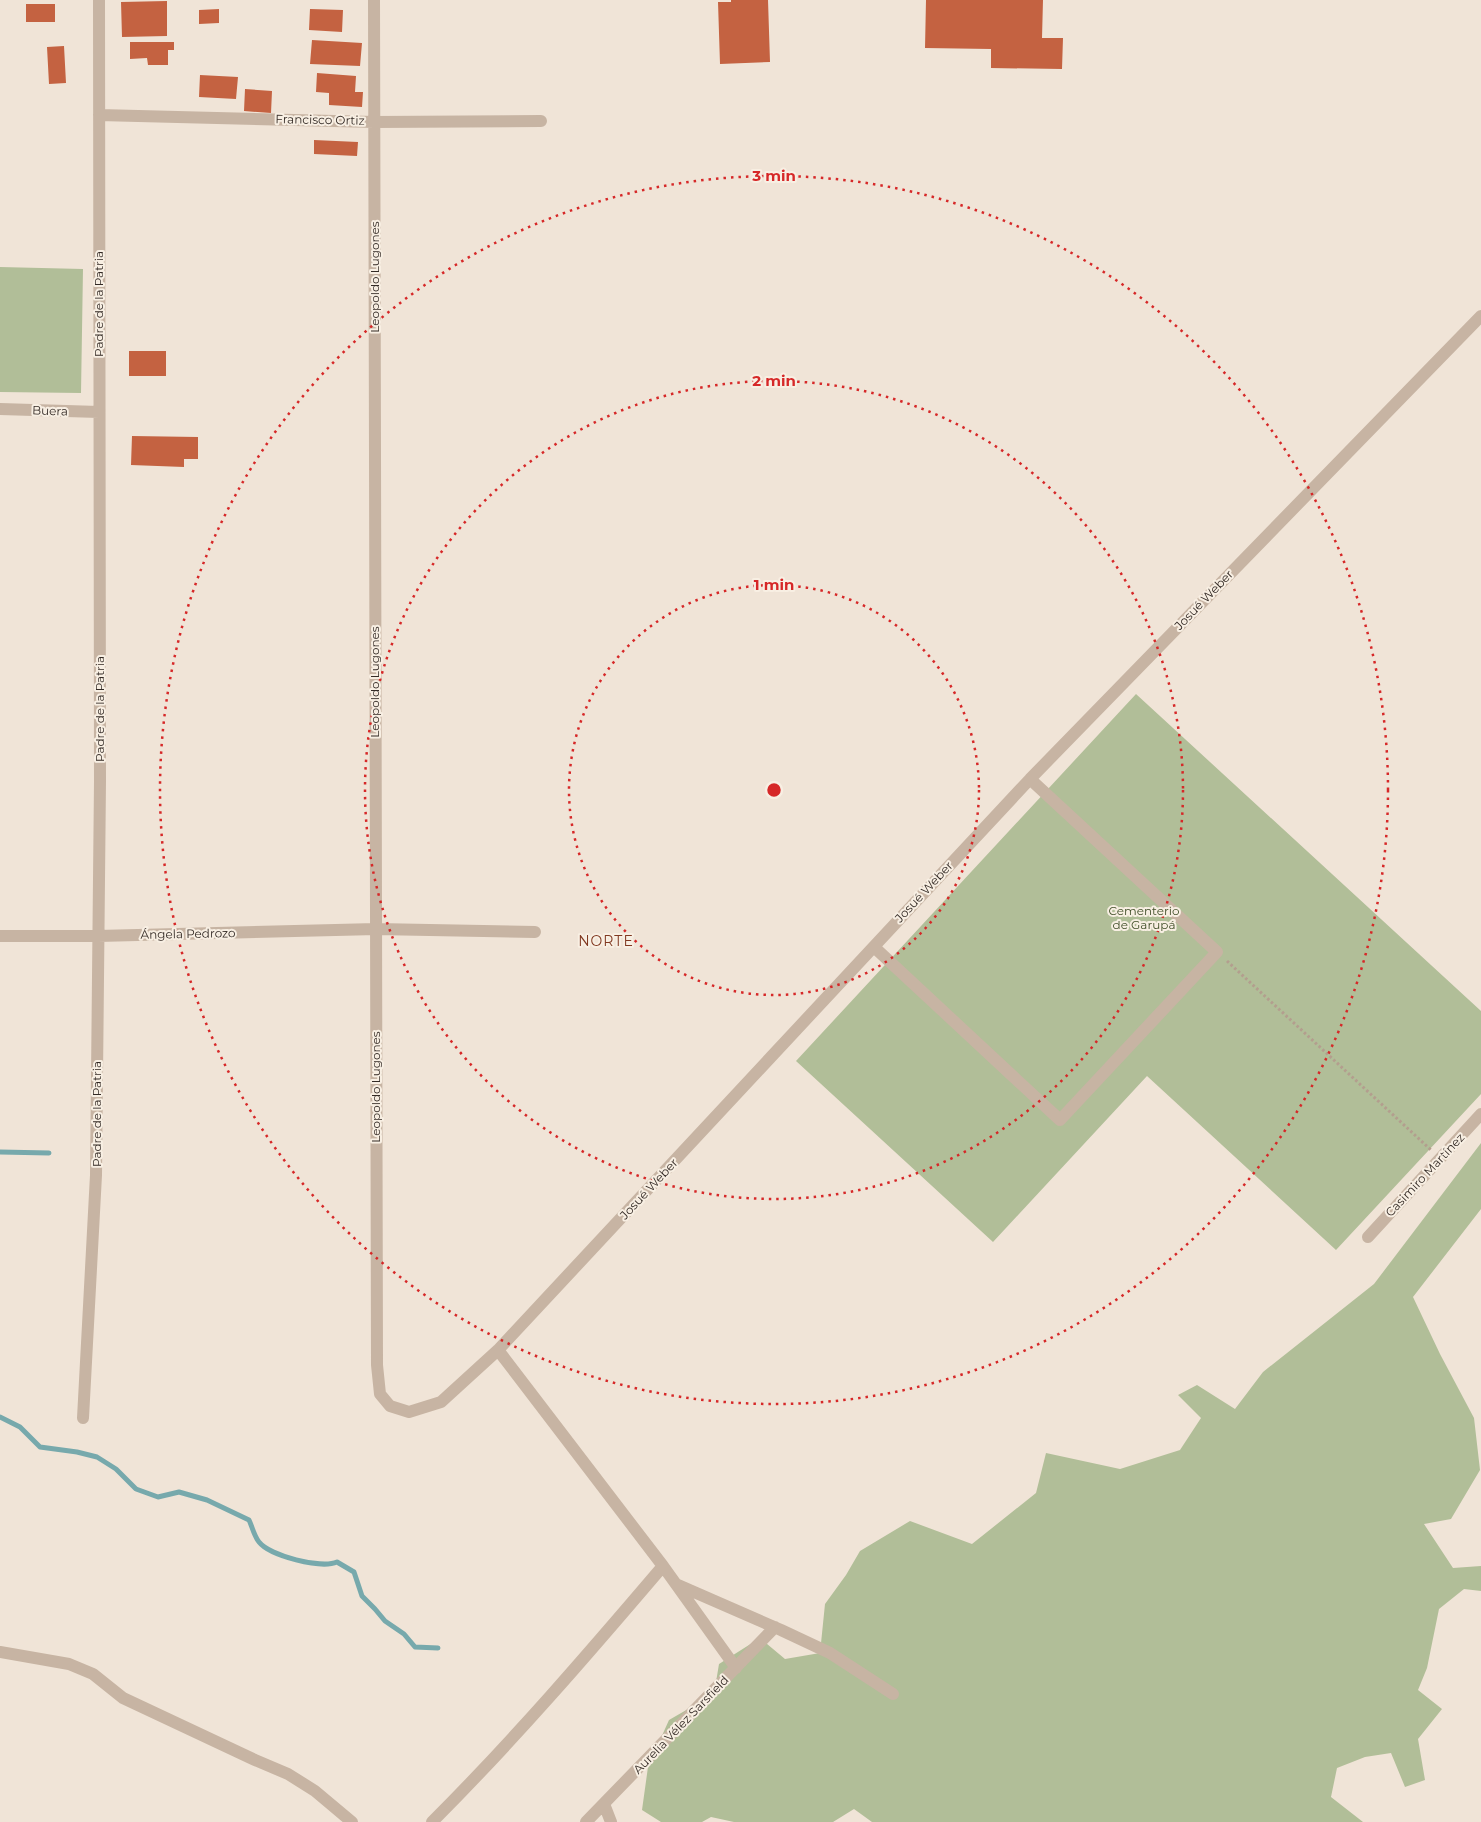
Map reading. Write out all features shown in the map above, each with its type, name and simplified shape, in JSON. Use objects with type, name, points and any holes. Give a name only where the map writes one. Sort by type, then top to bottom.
[{"type":"street","name":"Padre de la Patria","points":[[83,1418],[96,1175],[100,412],[99,0]]},
{"type":"street","name":"Leopoldo Lugones","points":[[374,0],[376,1365]]},
{"type":"street","name":"Francisco Ortiz","points":[[99,116],[374,122],[540,121]]},
{"type":"street","name":"Josué Weber","points":[[376,1365],[380,1394],[390,1406],[410,1412],[441,1402],[498,1350],[1030,779],[1481,316]]},
{"type":"street","name":"Buera","points":[[0,409],[100,412]]},
{"type":"street","points":[[874,947],[1060,1120],[1217,952],[1030,779]]},
{"type":"street","name":"Ángela Pedrozo","points":[[0,936],[98,936],[376,929],[535,932]]},
{"type":"street","name":"Casimiro Martínez","points":[[1368,1237],[1481,1114]]},
{"type":"street","points":[[498,1350],[678,1585],[736,1668]]},
{"type":"street","points":[[432,1822],[474,1780],[562,1684],[663,1566]]},
{"type":"street","points":[[678,1585],[830,1653],[892,1694]]},
{"type":"street","name":"Aurelia Vélez Sarsfield","points":[[586,1822],[775,1627]]},
{"type":"street","points":[[0,1652],[69,1664],[93,1674],[123,1698],[288,1774],[315,1791],[352,1822]]},
{"type":"street","points":[[604,1804],[611,1822]]},
{"type":"path","points":[[1217,952],[1440,1158]]},
{"type":"green space","points":[[0,267],[83,269],[81,393],[0,392]]},
{"type":"green space","name":"Cementerio de Garupá","points":[[1136,694],[1481,1011],[1481,1094],[1336,1250],[1147,1076],[993,1242],[796,1061]]},
{"type":"green space","points":[[1481,1143],[1481,1209],[1413,1297],[1440,1354],[1474,1418],[1480,1470],[1451,1519],[1424,1524],[1453,1568],[1481,1566],[1481,1591],[1464,1589],[1439,1609],[1427,1668],[1418,1690],[1442,1709],[1418,1739],[1425,1780],[1405,1787],[1391,1753],[1365,1757],[1337,1768],[1331,1797],[1363,1822],[872,1822],[854,1809],[833,1822],[734,1822],[711,1817],[702,1822],[661,1822],[642,1810],[648,1767],[669,1720],[714,1694],[719,1664],[760,1638],[785,1659],[820,1653],[825,1604],[846,1575],[860,1551],[910,1521],[972,1544],[1036,1493],[1046,1453],[1120,1469],[1180,1450],[1201,1418],[1178,1395],[1197,1385],[1235,1409],[1263,1372],[1374,1284]]},
{"type":"building","points":[[731,0],[768,0],[770,62],[720,64],[718,2],[731,2]]},
{"type":"building","points":[[926,0],[1043,0],[1042,38],[1063,38],[1062,69],[991,68],[991,49],[925,48]]},
{"type":"building","points":[[167,1],[167,36],[122,37],[121,2]]},
{"type":"building","points":[[26,4],[55,4],[55,22],[26,22]]},
{"type":"building","points":[[219,9],[219,23],[199,24],[199,10]]},
{"type":"building","points":[[310,9],[343,10],[342,32],[309,30]]},
{"type":"building","points":[[312,40],[362,43],[360,66],[310,64]]},
{"type":"building","points":[[130,42],[174,42],[174,50],[168,50],[168,65],[148,65],[147,58],[130,59]]},
{"type":"building","points":[[64,46],[66,83],[49,84],[47,47]]},
{"type":"building","points":[[317,73],[356,76],[355,92],[363,92],[362,107],[329,105],[329,93],[316,92]]},
{"type":"building","points":[[200,75],[238,77],[236,99],[199,97]]},
{"type":"building","points":[[245,89],[272,91],[271,113],[244,111]]},
{"type":"building","points":[[314,140],[358,142],[357,156],[314,154]]},
{"type":"building","points":[[129,351],[166,351],[166,376],[129,376]]},
{"type":"building","points":[[132,436],[198,437],[198,459],[184,459],[184,467],[131,465]]},
{"type":"waterway","points":[[0,1152],[49,1153]]},
{"type":"waterway","points":[[0,1417],[20,1427],[40,1447],[97,1457],[116,1469],[136,1489],[158,1497],[179,1492],[207,1500],[249,1520],[259,1542],[274,1552],[296,1560],[320,1564],[337,1562],[354,1572],[362,1596],[385,1621],[404,1634],[415,1647],[438,1648]]},
{"type":"district","name":"NORTE","points":[[606,941]]}]
